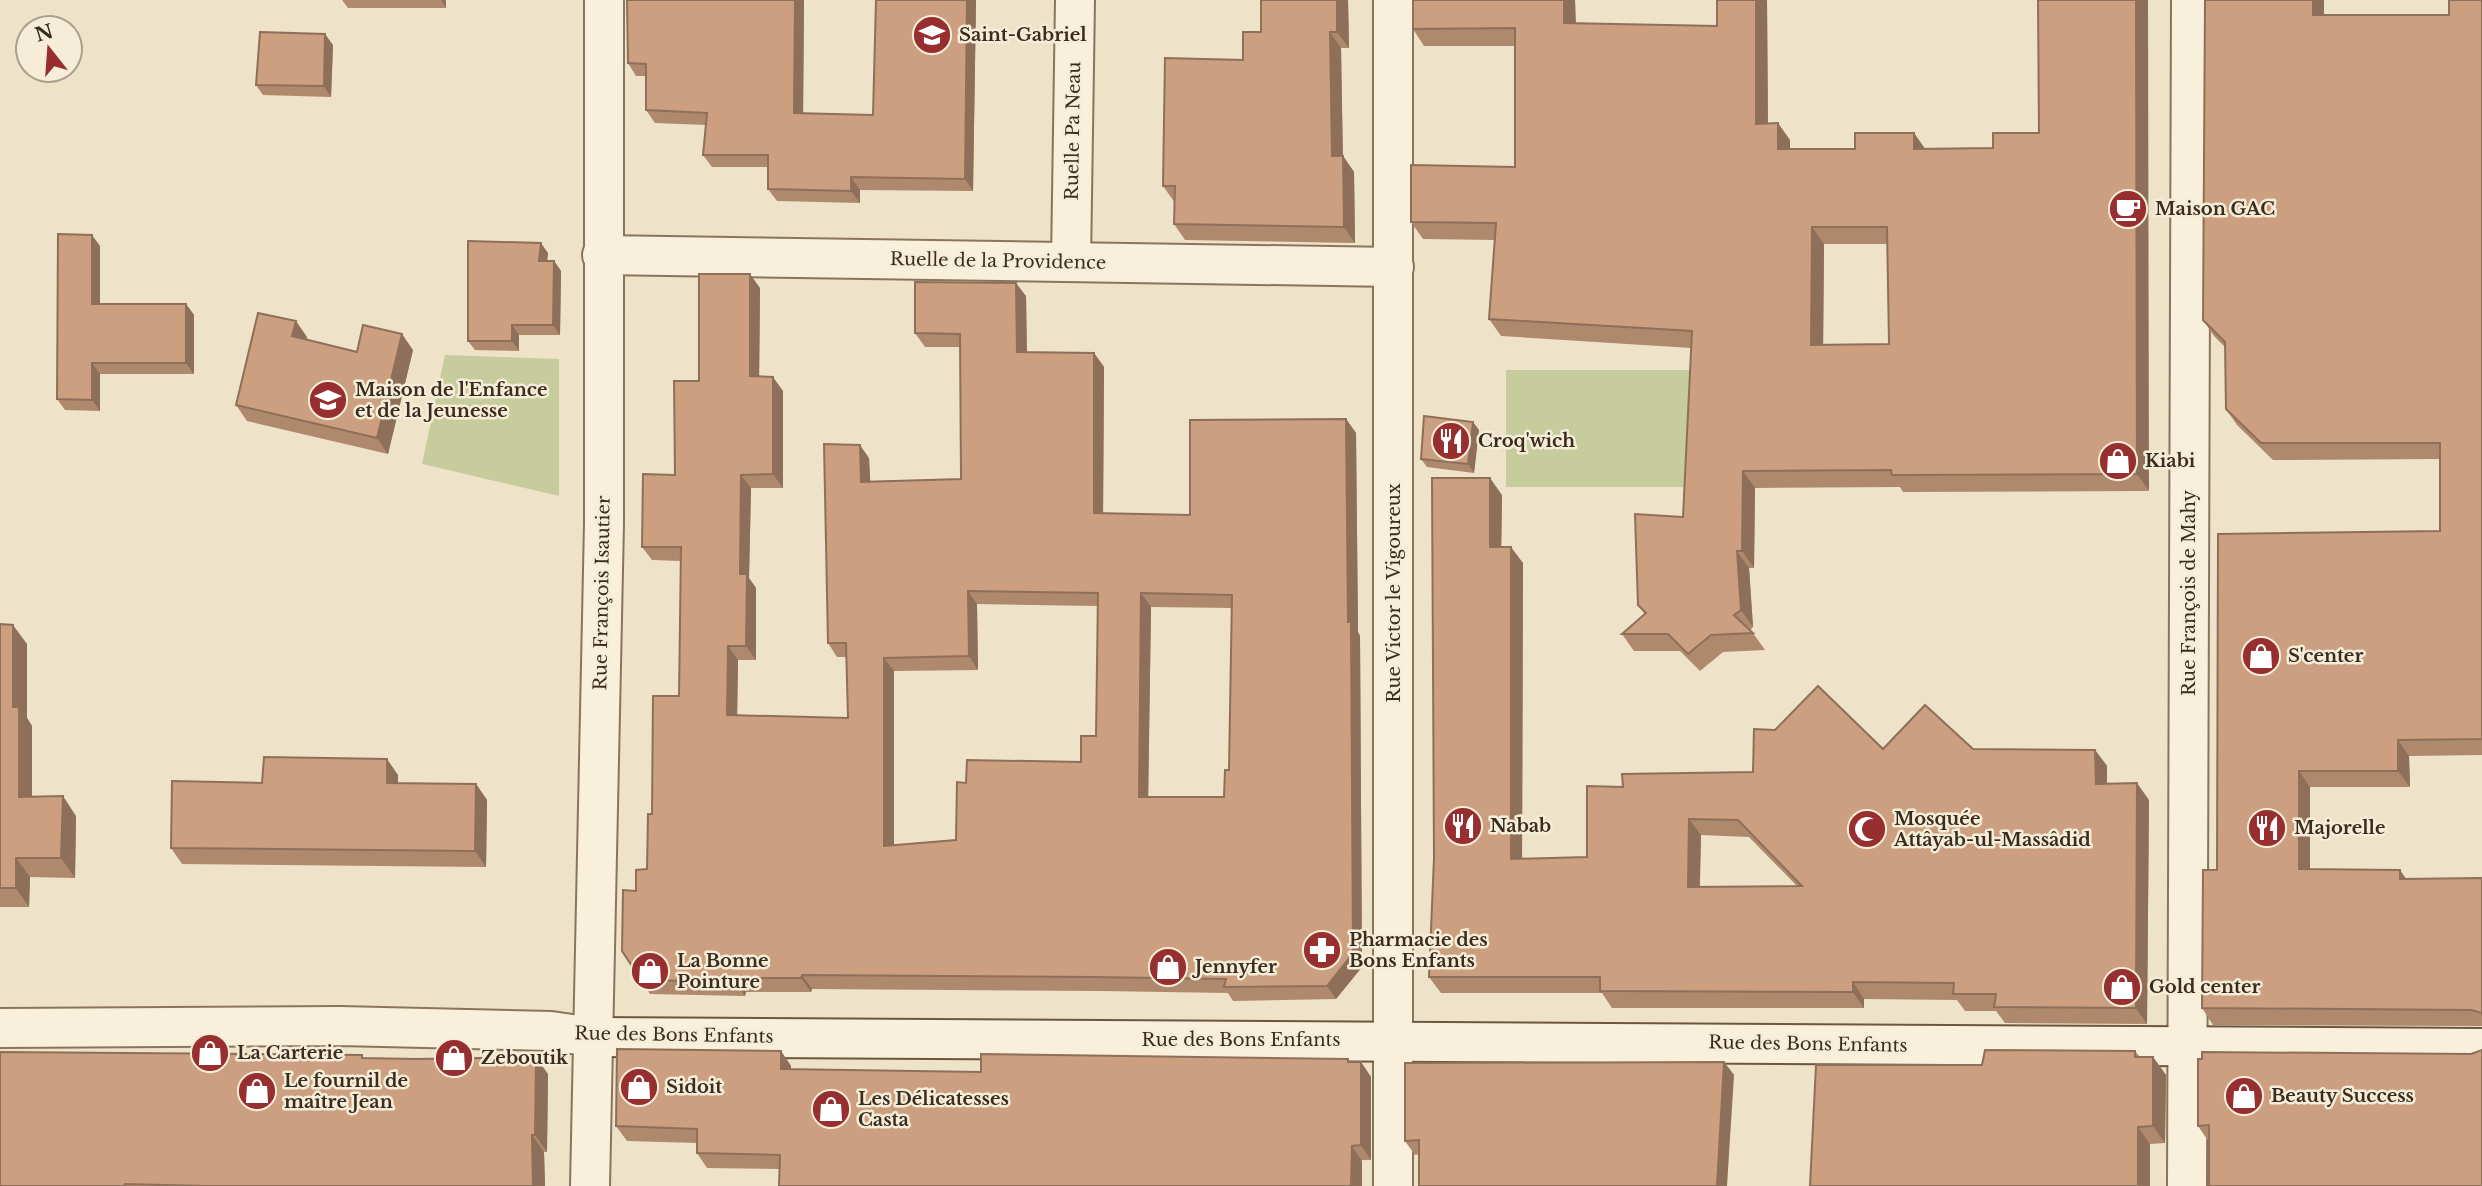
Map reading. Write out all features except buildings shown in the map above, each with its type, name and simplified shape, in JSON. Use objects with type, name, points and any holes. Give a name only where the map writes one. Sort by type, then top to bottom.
[{"type":"street","name":"Rue François Isautier","points":[[590,1186],[603,537],[604,0]]},
{"type":"street","name":"Ruelle Pa Neau","points":[[1072,262],[1075,0]]},
{"type":"street","name":"Rue Victor le Vigoureux","points":[[1393,0],[1393,1186]]},
{"type":"street","name":"Rue François de Mahy","points":[[2187,1186],[2191,0]]},
{"type":"street","name":"Ruelle de la Providence","points":[[603,255],[1394,267]]},
{"type":"street","name":"Rue des Bons Enfants","points":[[0,1028],[340,1026],[551,1031],[592,1037],[2482,1048]]},
{"type":"green space","points":[[445,355],[559,359],[559,496],[422,464]]},
{"type":"green space","points":[[1506,370],[1689,370],[1688,487],[1506,487]]},
{"type":"place","name":"Saint-Gabriel","points":[[932,35]]},
{"type":"place","name":"Maison GAC","points":[[2128,209]]},
{"type":"place","name":"Maison de l'Enfance et de la Jeunesse","points":[[328,400]]},
{"type":"place","name":"Croq'wich","points":[[1451,441]]},
{"type":"place","name":"Kiabi","points":[[2118,461]]},
{"type":"place","name":"S'center","points":[[2261,656]]},
{"type":"place","name":"Nabab","points":[[1463,826]]},
{"type":"place","name":"Majorelle","points":[[2267,828]]},
{"type":"place","name":"Mosquée Attâyab-ul-Massâdid","points":[[1867,829]]},
{"type":"place","name":"Pharmacie des Bons Enfants","points":[[1322,950]]},
{"type":"place","name":"Jennyfer","points":[[1168,967]]},
{"type":"place","name":"La Bonne Pointure","points":[[650,971]]},
{"type":"place","name":"Gold center","points":[[2122,987]]},
{"type":"place","name":"La Carterie","points":[[210,1053]]},
{"type":"place","name":"Zeboutik","points":[[454,1058]]},
{"type":"place","name":"Sidoit","points":[[639,1087]]},
{"type":"place","name":"Le fournil de maître Jean","points":[[257,1091]]},
{"type":"place","name":"Beauty Success","points":[[2244,1096]]},
{"type":"place","name":"Les Délicatesses Casta","points":[[831,1109]]}]
